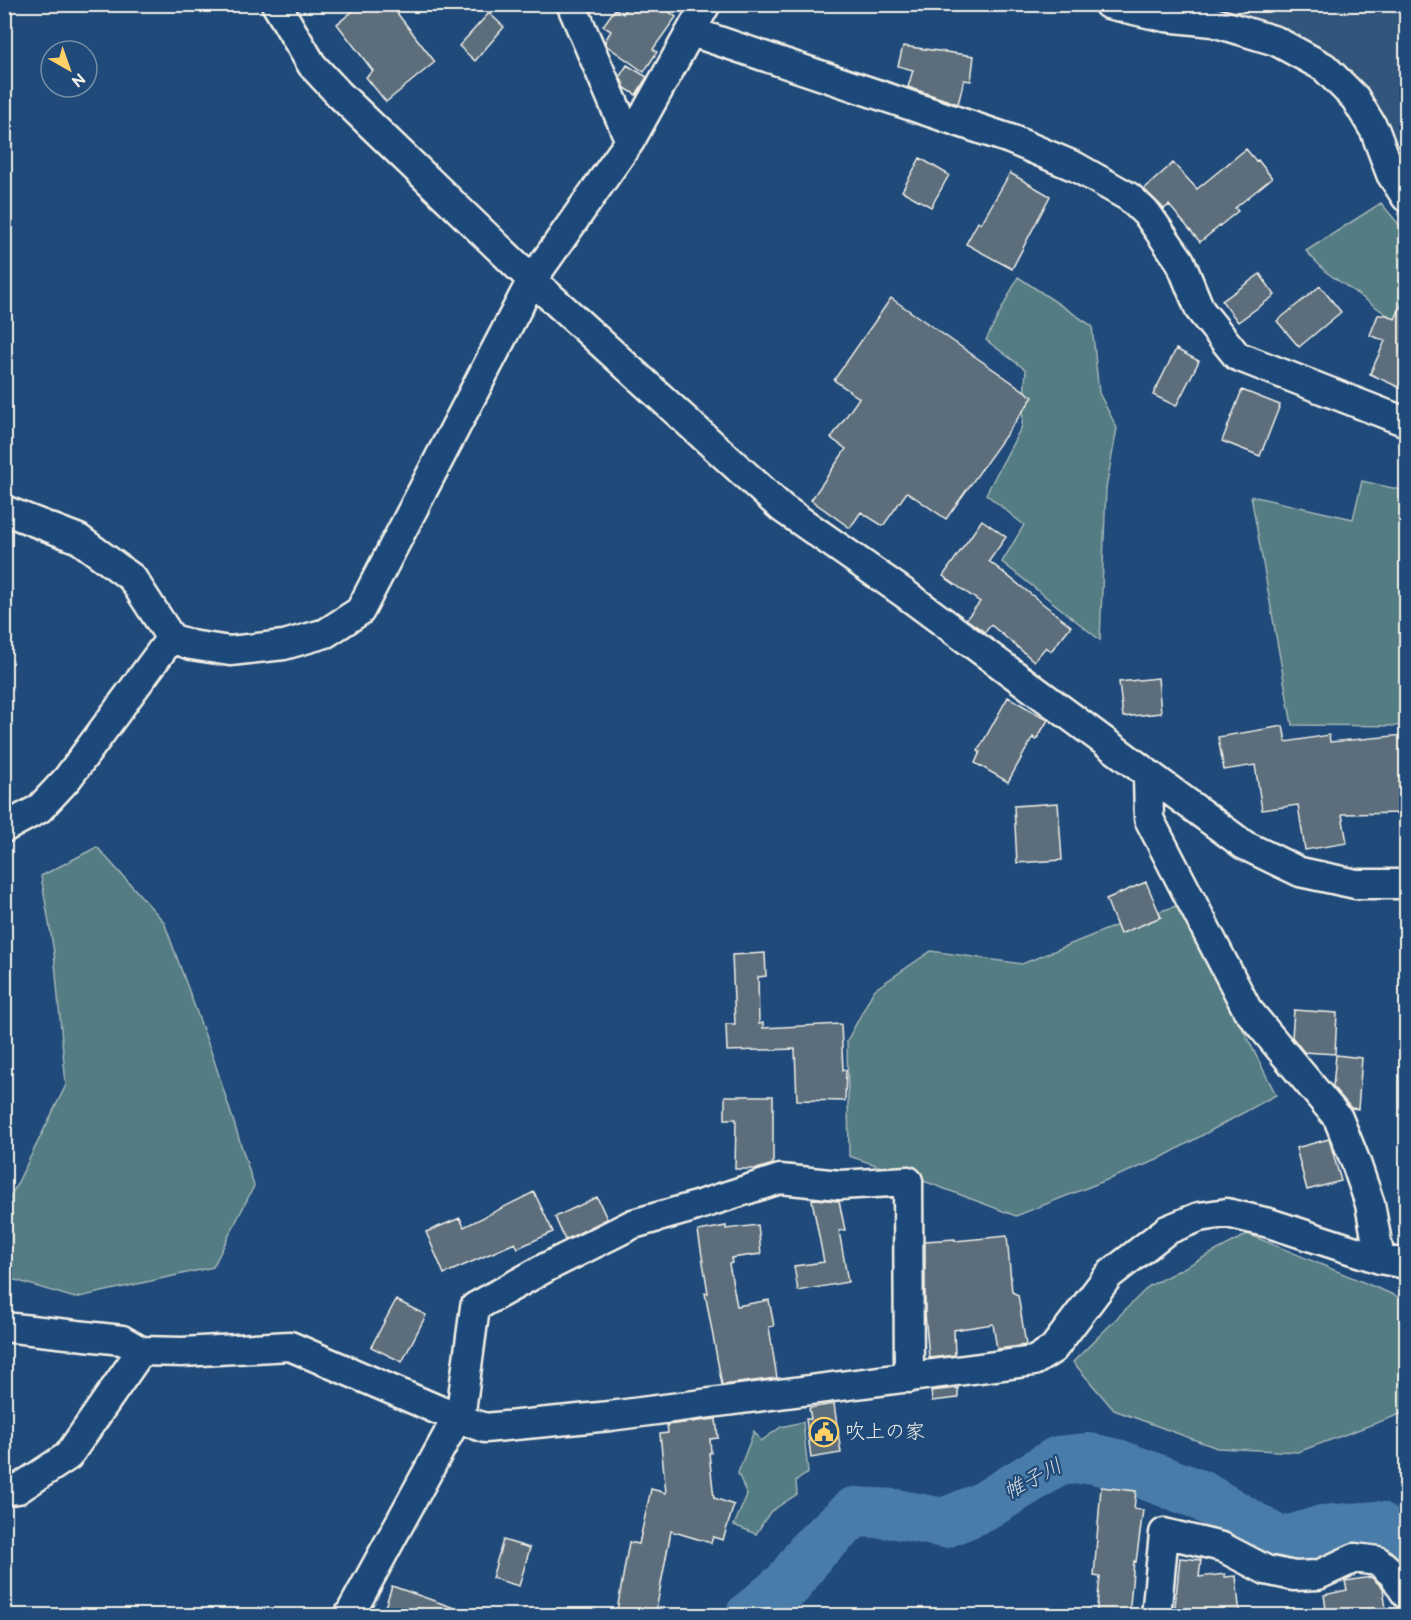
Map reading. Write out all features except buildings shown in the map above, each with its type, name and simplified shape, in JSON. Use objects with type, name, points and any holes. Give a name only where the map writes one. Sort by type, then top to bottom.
[{"type":"street","points":[[276,4],[312,65],[339,94],[532,280],[782,508],[904,593],[1244,844],[1300,872],[1356,884],[1407,884]]},
{"type":"street","points":[[571,4],[630,141]]},
{"type":"street","points":[[4,510],[80,539],[132,578],[171,639],[191,645],[230,651],[284,645],[326,633],[360,611],[532,280],[630,141],[706,4]]},
{"type":"street","points":[[1108,4],[1165,17],[1213,22],[1276,41],[1324,67],[1355,98],[1375,131],[1391,174],[1407,197]]},
{"type":"street","points":[[692,32],[1010,139],[1076,167],[1130,196],[1148,215],[1180,261],[1200,310],[1237,356],[1407,422]]},
{"type":"street","points":[[4,828],[39,809],[67,779],[171,639]]},
{"type":"street","points":[[1148,775],[1149,819],[1247,1009],[1338,1118],[1393,1261]]},
{"type":"street","points":[[350,1616],[458,1418],[475,1307],[547,1267],[633,1224],[780,1179],[840,1185],[908,1181],[909,1378]]},
{"type":"street","points":[[4,1327],[123,1340],[141,1351],[182,1352],[290,1346],[485,1428],[610,1416],[1034,1361],[1053,1349],[1109,1275],[1167,1230],[1199,1217],[1227,1213],[1269,1223],[1393,1261]]},
{"type":"street","points":[[4,1491],[18,1489],[68,1456],[141,1351]]},
{"type":"street","points":[[1156,1616],[1164,1533],[1222,1547],[1266,1570],[1294,1576],[1318,1575],[1355,1558],[1378,1561],[1394,1575],[1407,1594]]},
{"type":"shaded area","points":[[1167,5],[1406,5],[1406,175],[1339,65]]},
{"type":"green space","points":[[1381,203],[1406,233],[1406,328],[1326,272],[1306,251]]},
{"type":"green space","points":[[1018,277],[1092,326],[1099,393],[1117,428],[1106,488],[1100,640],[1002,562],[1024,525],[986,494],[1022,426],[1026,370],[986,340]]},
{"type":"green space","points":[[1362,481],[1406,491],[1406,726],[1292,725],[1251,496],[1353,519]]},
{"type":"green space","points":[[97,847],[164,922],[214,1060],[254,1186],[213,1267],[75,1298],[5,1277],[5,1243],[10,1198],[66,1085],[54,952],[41,876]]},
{"type":"green space","points":[[1183,904],[1213,970],[1276,1095],[1157,1160],[1016,1216],[849,1156],[847,1041],[874,990],[931,951],[1022,964],[1120,924]]},
{"type":"green space","points":[[1248,1234],[1406,1300],[1406,1412],[1298,1452],[1217,1448],[1114,1410],[1073,1362],[1149,1286]]},
{"type":"green space","points":[[803,1422],[808,1473],[796,1481],[797,1494],[770,1512],[756,1534],[734,1525],[747,1495],[738,1473],[754,1431],[761,1441],[781,1427]]},
{"type":"waterway","name":"帷子川","points":[[750,1616],[788,1584],[813,1550],[854,1512],[896,1514],[944,1523],[983,1507],[1058,1461],[1089,1458],[1117,1464],[1200,1495],[1281,1543],[1323,1530],[1378,1526],[1406,1553]]},
{"type":"place","name":"吹上の家","points":[[824,1432]]}]
